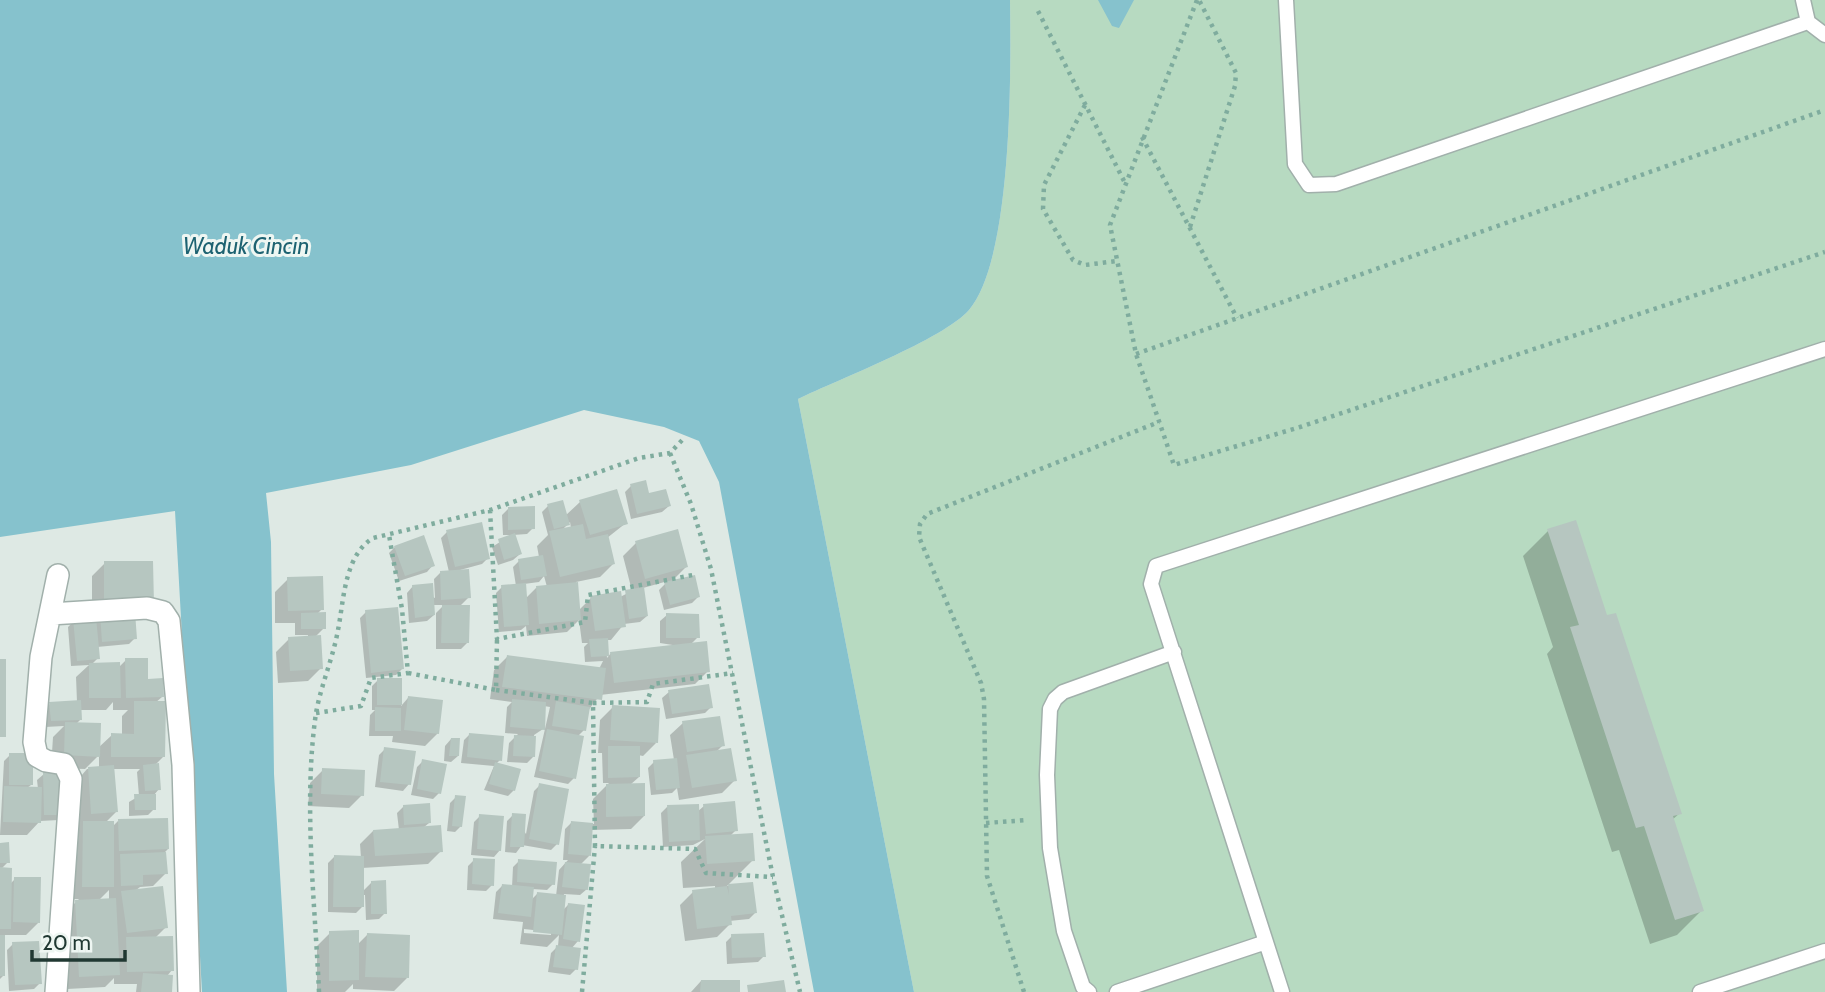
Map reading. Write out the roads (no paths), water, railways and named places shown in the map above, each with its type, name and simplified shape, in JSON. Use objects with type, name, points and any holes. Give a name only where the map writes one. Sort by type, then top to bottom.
[{"type":"street","points":[[56,992],[71,779],[64,764],[46,761],[37,756],[34,742],[41,657],[58,575]]},
{"type":"street","points":[[50,614],[147,608],[163,612],[169,621],[183,765],[189,992]]},
{"type":"lane","points":[[1286,0],[1295,164],[1309,185],[1336,184],[1808,22]]},
{"type":"lane","points":[[1804,0],[1808,22],[1825,35]]},
{"type":"lane","points":[[1282,992],[1151,584],[1156,566],[1825,349]]},
{"type":"lane","points":[[1089,992],[1083,987],[1064,931],[1055,887],[1049,819],[1050,709],[1055,699],[1063,692],[1174,652]]},
{"type":"lane","points":[[1117,992],[1266,942]]},
{"type":"lane","points":[[1700,992],[1825,951]]},
{"type":"water","name":"Waduk Cincin","points":[[0,0],[1010,0],[1009,115],[1002,207],[994,249],[983,285],[969,310],[937,333],[798,399],[914,992],[814,992],[719,482],[699,441],[664,427],[584,410],[411,465],[266,493],[271,542],[274,774],[287,992],[202,992],[175,511],[0,537]]},
{"type":"water","points":[[1098,0],[1134,0],[1119,28],[1112,26]]}]
